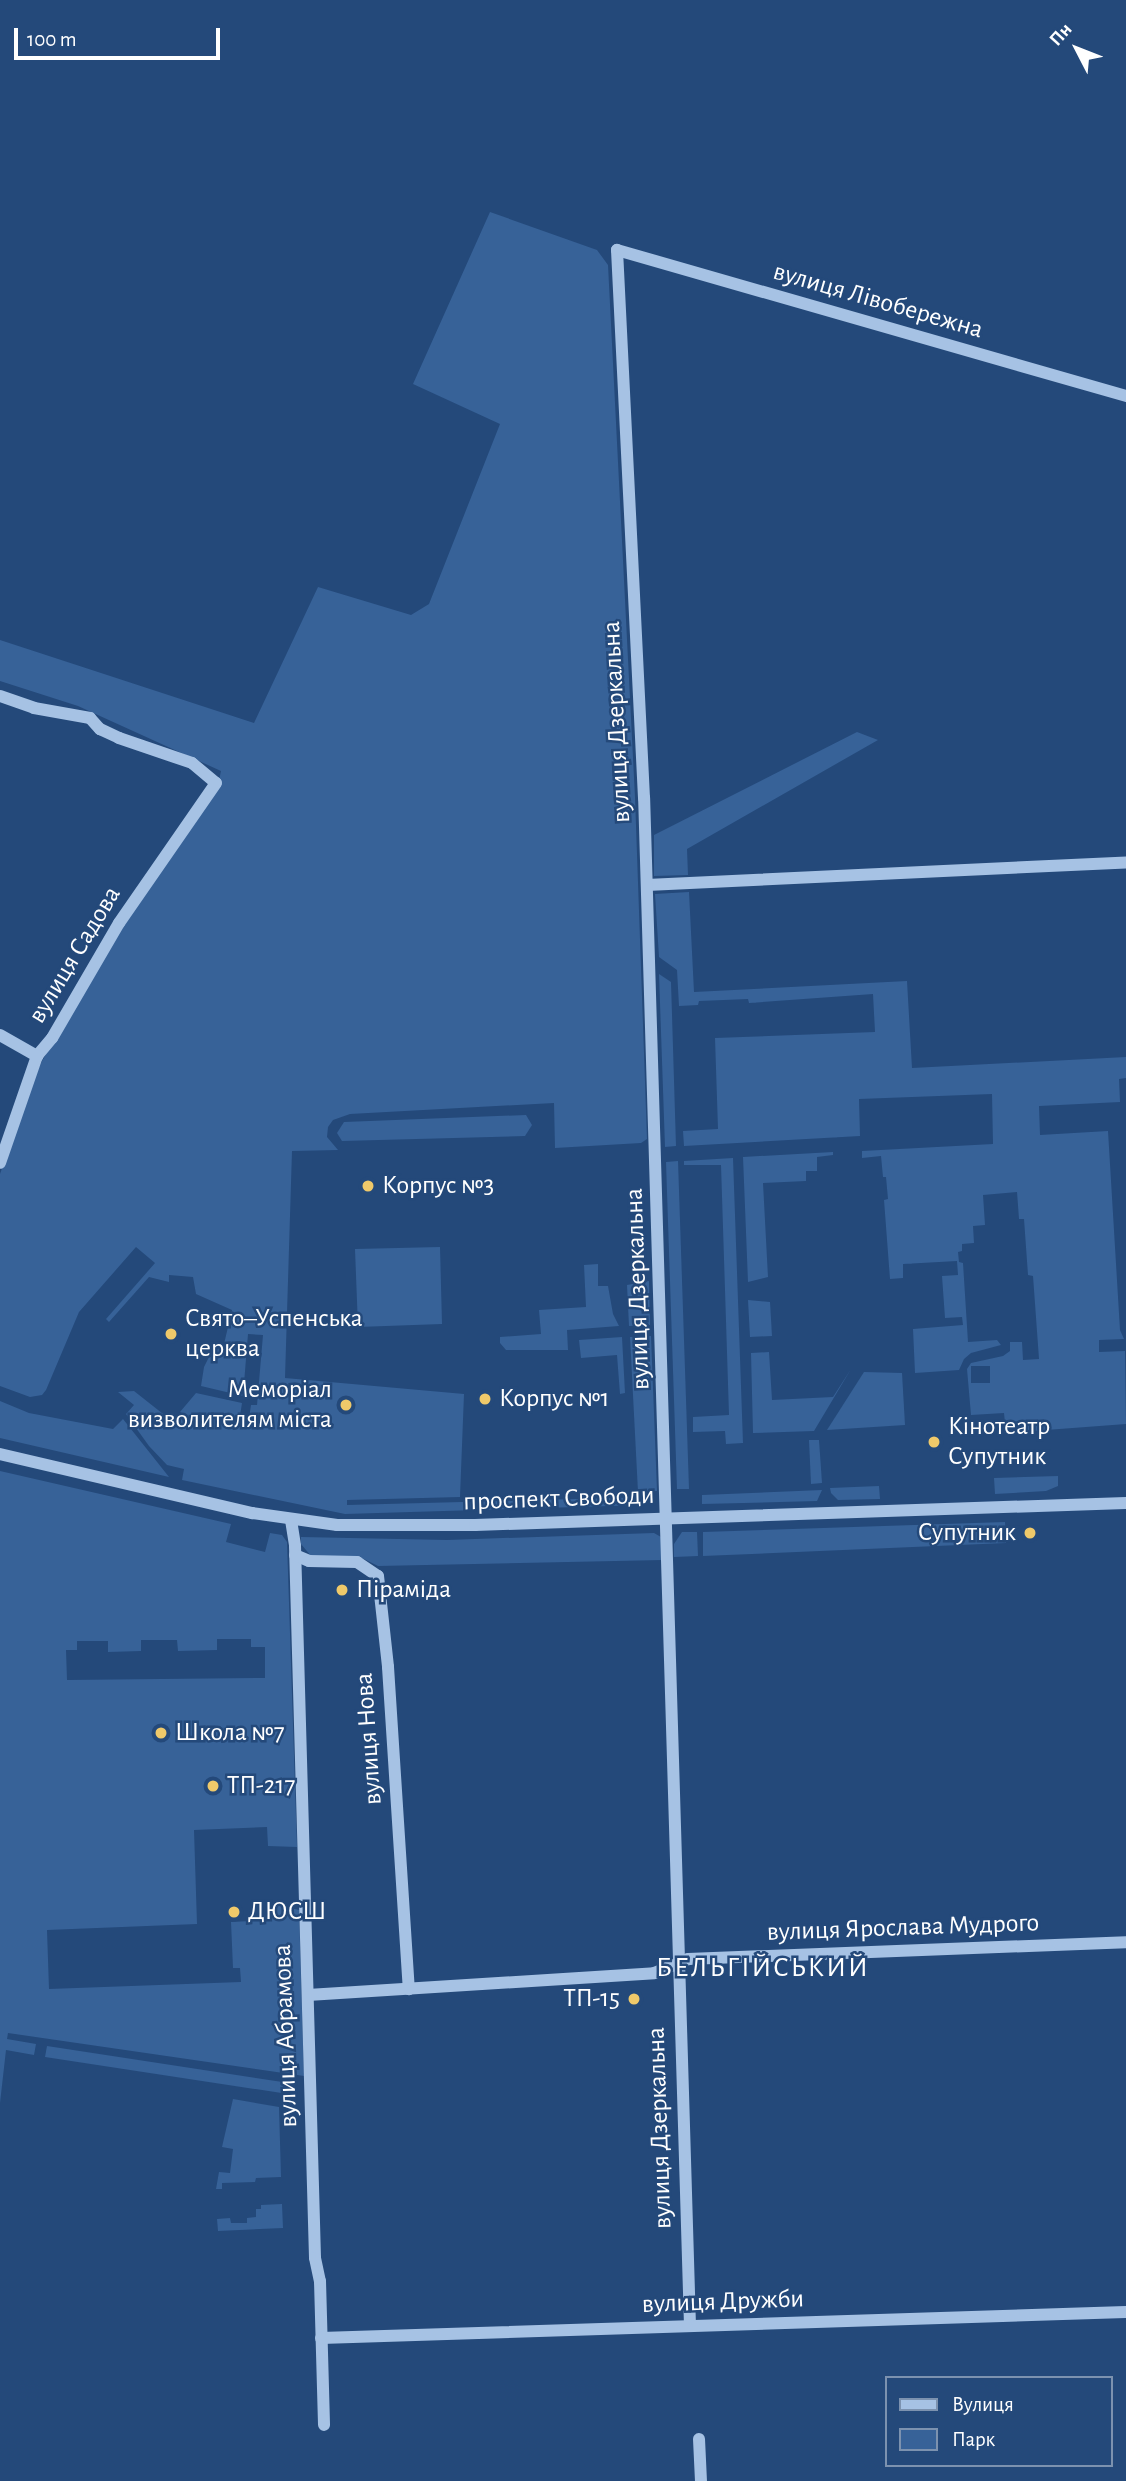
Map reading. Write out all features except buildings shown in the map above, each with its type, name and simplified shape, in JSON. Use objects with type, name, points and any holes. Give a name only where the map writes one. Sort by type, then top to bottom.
[{"type":"street","name":"вулиця Лівобережна","points":[[617,250],[1126,396]]},
{"type":"street","name":"вулиця Дзеркальна","points":[[617,250],[647,885],[668,1519],[677,1963],[690,2326]]},
{"type":"street","name":"вулиця Садова","points":[[0,696],[34,708],[90,718],[100,729],[120,738],[192,763],[216,783],[119,923],[52,1038],[37,1056],[0,1163]]},
{"type":"street","points":[[647,885],[1126,862]]},
{"type":"street","points":[[0,1035],[37,1056]]},
{"type":"street","name":"проспект Свободи","points":[[0,1454],[290,1520],[337,1525],[668,1519],[1126,1503]]},
{"type":"street","name":"вулиця Абрамова","points":[[290,1520],[295,1555],[315,2258],[320,2281],[324,2426]]},
{"type":"street","name":"вулиця Нова","points":[[295,1555],[309,1561],[356,1562],[378,1576],[388,1667],[409,1989]]},
{"type":"street","name":"вулиця Ярослава Мудрого","points":[[308,1996],[654,1973],[688,1959],[1126,1942]]},
{"type":"street","name":"вулиця Дружби","points":[[321,2338],[1126,2312]]},
{"type":"street","points":[[699,2439],[701,2481]]},
{"type":"green space","points":[[490,212],[597,250],[608,265],[635,797],[647,1139],[641,1143],[555,1148],[554,1103],[350,1114],[333,1120],[328,1127],[327,1137],[338,1150],[292,1151],[285,1378],[464,1394],[460,1497],[347,1500],[347,1505],[654,1497],[645,1505],[345,1514],[182,1480],[184,1469],[167,1465],[149,1446],[126,1414],[134,1405],[118,1392],[134,1391],[172,1421],[178,1415],[188,1427],[194,1420],[180,1412],[196,1393],[242,1403],[239,1423],[248,1425],[251,1405],[257,1405],[263,1335],[248,1334],[243,1396],[201,1386],[204,1367],[210,1355],[224,1344],[232,1310],[196,1294],[193,1277],[169,1275],[169,1282],[149,1277],[109,1322],[106,1319],[155,1263],[136,1247],[79,1312],[42,1395],[30,1397],[0,1386],[0,1174],[29,1090],[42,1061],[123,925],[218,785],[221,771],[78,706],[0,681],[0,640],[254,723],[318,587],[411,615],[429,604],[500,424],[413,384]]},
{"type":"green space","points":[[857,732],[878,740],[687,849],[688,875],[654,876],[654,835]]},
{"type":"green space","points":[[689,892],[694,992],[907,981],[912,1068],[1126,1057],[1126,1078],[1119,1079],[1120,1102],[1039,1106],[1040,1135],[1108,1131],[1120,1330],[1124,1339],[1099,1340],[1099,1352],[1125,1351],[1126,1424],[1006,1433],[1004,1413],[971,1415],[967,1369],[971,1363],[1003,1356],[1010,1351],[1010,1342],[1022,1342],[1023,1360],[1039,1359],[1033,1276],[1028,1275],[1024,1219],[1019,1219],[1017,1192],[983,1195],[985,1225],[973,1226],[974,1243],[962,1244],[962,1251],[958,1252],[959,1262],[963,1263],[968,1342],[997,1340],[1001,1345],[971,1353],[964,1359],[959,1370],[915,1373],[913,1329],[963,1325],[962,1317],[945,1318],[942,1276],[958,1275],[957,1261],[903,1264],[903,1278],[890,1279],[884,1200],[888,1199],[886,1177],[883,1177],[881,1156],[862,1158],[862,1151],[993,1144],[992,1094],[859,1099],[860,1136],[684,1146],[683,1131],[718,1129],[715,1038],[875,1032],[873,994],[749,1003],[748,999],[699,1001],[698,1005],[679,1006],[677,970],[659,957],[655,894]],"holes":[[[971,1366],[990,1366],[990,1383],[971,1383]]]},
{"type":"green space","points":[[659,974],[671,982],[676,1146],[665,1147]]},
{"type":"green space","points":[[526,1115],[532,1125],[525,1136],[342,1141],[337,1133],[344,1122]]},
{"type":"green space","points":[[833,1152],[833,1155],[817,1157],[817,1171],[806,1171],[806,1181],[763,1183],[768,1277],[748,1282],[743,1157]]},
{"type":"green space","points":[[733,1158],[743,1443],[726,1444],[725,1431],[693,1432],[693,1417],[729,1415],[721,1165],[684,1165],[684,1161]]},
{"type":"green space","points":[[678,1161],[689,1489],[677,1489],[666,1162]]},
{"type":"green space","points":[[440,1247],[442,1324],[358,1327],[355,1249]]},
{"type":"green space","points":[[598,1264],[598,1286],[608,1286],[613,1314],[619,1326],[567,1330],[568,1350],[506,1350],[500,1343],[500,1337],[541,1334],[539,1310],[586,1307],[584,1265]]},
{"type":"green space","points":[[649,1281],[650,1325],[629,1326],[627,1285]]},
{"type":"green space","points":[[748,1300],[770,1302],[772,1336],[750,1337]]},
{"type":"green space","points":[[651,1336],[657,1491],[638,1492],[630,1337]]},
{"type":"green space","points":[[622,1337],[625,1393],[620,1394],[617,1355],[581,1358],[579,1340]]},
{"type":"green space","points":[[769,1352],[772,1400],[833,1397],[851,1369],[814,1431],[753,1433],[751,1353]]},
{"type":"green space","points":[[864,1372],[902,1373],[905,1425],[827,1430]]},
{"type":"green space","points":[[0,1401],[29,1413],[113,1429],[123,1419],[169,1477],[0,1438]]},
{"type":"green space","points":[[809,1440],[819,1440],[822,1483],[811,1484]]},
{"type":"green space","name":"Школа №7","points":[[0,1471],[231,1524],[226,1542],[265,1552],[270,1533],[282,1535],[287,1542],[297,1847],[268,1846],[267,1827],[194,1830],[197,1924],[47,1930],[49,1989],[241,1982],[240,1968],[233,1968],[231,1922],[270,1920],[270,1903],[299,1910],[304,2076],[8,2033],[7,2039],[36,2044],[34,2055],[6,2050],[0,2103]],"holes":[[[217,1639],[251,1639],[251,1647],[265,1647],[265,1678],[67,1680],[66,1650],[77,1650],[77,1641],[108,1641],[108,1652],[141,1651],[141,1640],[177,1640],[178,1651],[217,1650]]]},
{"type":"green space","points":[[1058,1476],[1058,1486],[1046,1491],[995,1494],[994,1478]]},
{"type":"green space","points":[[879,1486],[880,1499],[838,1500],[830,1488]]},
{"type":"green space","points":[[822,1490],[817,1501],[702,1504],[702,1495]]},
{"type":"green space","points":[[1005,1522],[1006,1543],[703,1556],[703,1532]]},
{"type":"green space","points":[[682,1532],[697,1532],[698,1556],[674,1557],[674,1544]]},
{"type":"green space","points":[[654,1533],[661,1537],[663,1560],[378,1566],[364,1559],[311,1556],[301,1544],[301,1537],[447,1540]]},
{"type":"green space","points":[[47,2046],[289,2083],[288,2094],[45,2057]]},
{"type":"green space","points":[[233,2099],[279,2107],[281,2177],[256,2178],[255,2182],[222,2183],[222,2189],[216,2189],[219,2172],[230,2173],[233,2149],[222,2147]]},
{"type":"green space","points":[[282,2204],[283,2228],[218,2231],[217,2219],[230,2218],[231,2223],[247,2223],[247,2218],[256,2217],[256,2209],[261,2209],[261,2205]]},
{"type":"place","name":"Корпус №3","points":[[368,1186]]},
{"type":"place","name":"Свято–Успенська церква","points":[[171,1334]]},
{"type":"place","name":"Корпус №1","points":[[485,1399]]},
{"type":"place","name":"Меморіал визволителям міста","points":[[346,1405]]},
{"type":"place","name":"Кінотеатр Супутник","points":[[934,1442]]},
{"type":"place","name":"Супутник","points":[[1030,1533]]},
{"type":"place","name":"Піраміда","points":[[342,1590]]},
{"type":"place","name":"Школа №7","points":[[161,1733]]},
{"type":"place","name":"ТП-217","points":[[213,1786]]},
{"type":"place","name":"ДЮСШ","points":[[234,1912]]},
{"type":"place","name":"ТП-15","points":[[634,1999]]},
{"type":"district","name":"БЕЛЬГІЙСЬКИЙ","points":[[763,1968]]}]
